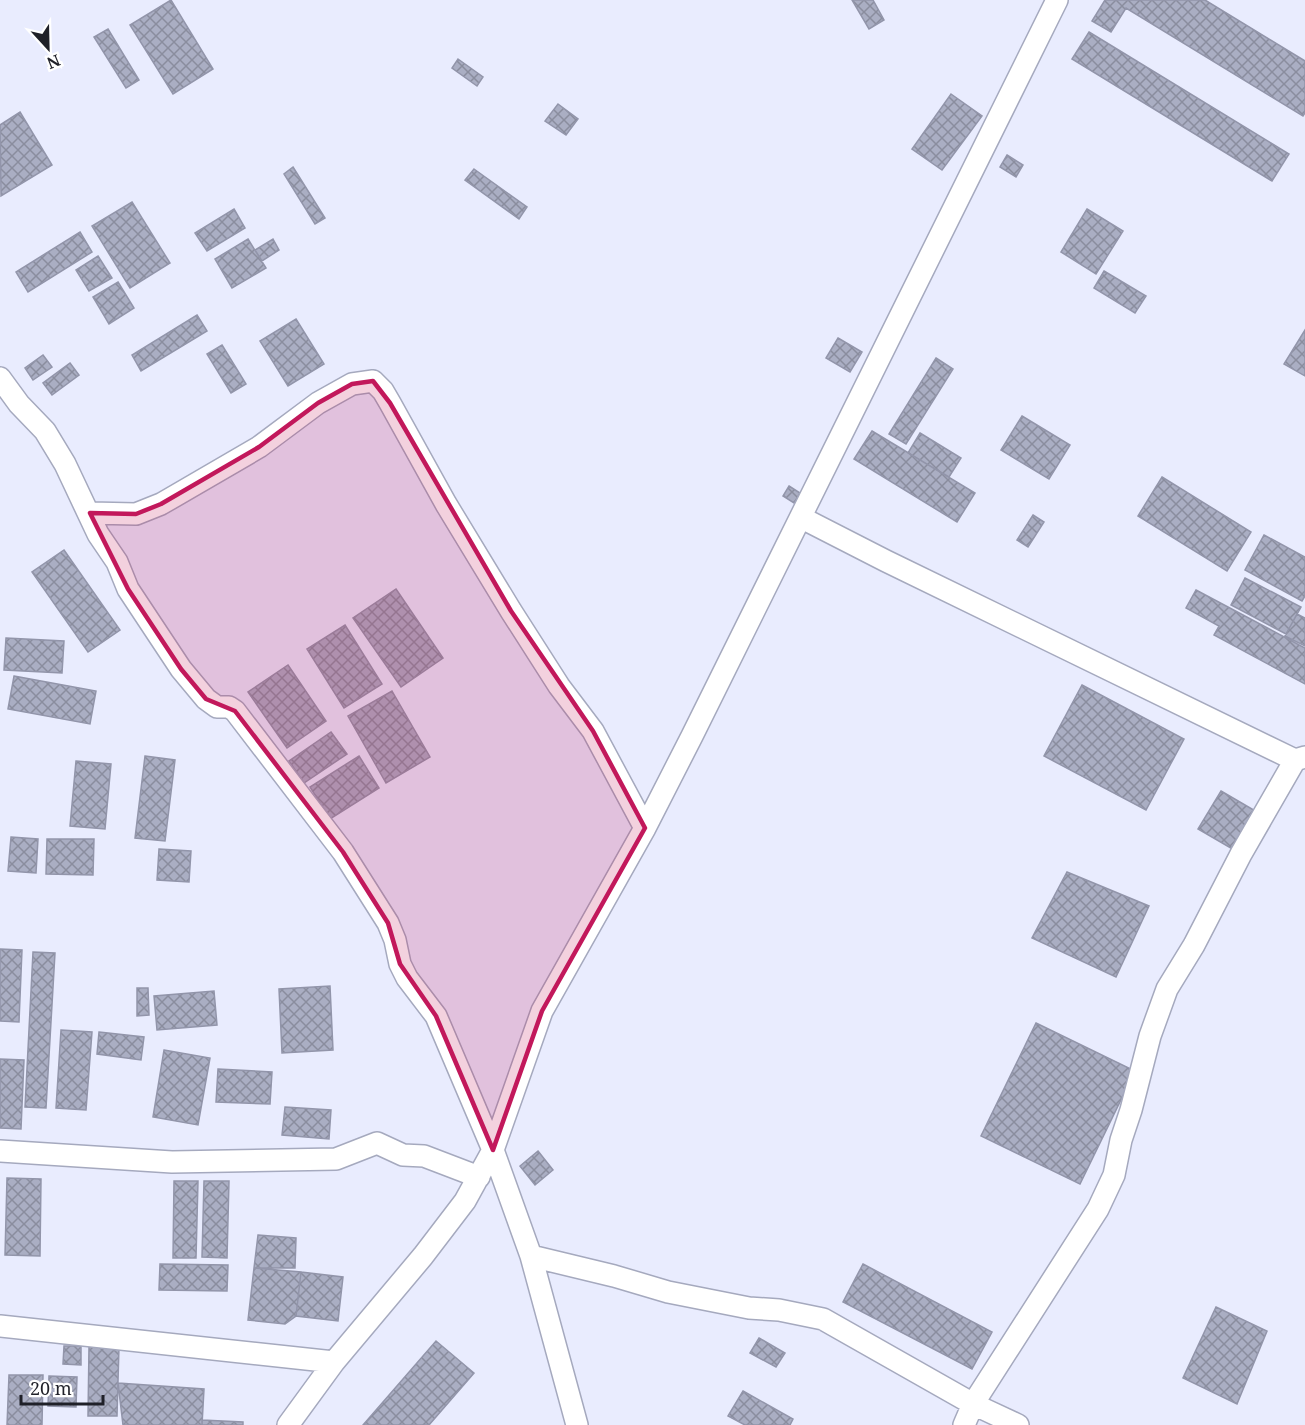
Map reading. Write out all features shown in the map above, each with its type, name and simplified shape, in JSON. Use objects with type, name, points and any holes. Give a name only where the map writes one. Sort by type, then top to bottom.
[{"type":"street","points":[[288,1425],[334,1362],[423,1256],[465,1201],[479,1177],[493,1150],[542,1011],[645,828],[802,518],[1057,0]]},
{"type":"street","points":[[0,378],[19,404],[45,431],[65,464],[98,534],[117,562],[128,589],[181,669],[206,699],[217,707],[229,707],[235,711],[315,814],[388,923],[395,940],[400,964],[407,978],[436,1016],[493,1150],[531,1256],[577,1425]]},
{"type":"street","points":[[90,513],[136,514],[161,504],[259,447],[318,403],[352,384],[373,381],[383,391],[446,504],[511,611],[559,686],[593,731],[645,828]]},
{"type":"street","points":[[802,518],[886,561],[1300,758],[1241,854],[1194,945],[1167,989],[1150,1036],[1121,1140],[1114,1175],[1098,1209],[973,1404],[964,1425]]},
{"type":"street","points":[[0,1151],[172,1162],[336,1159],[377,1143],[403,1155],[424,1156],[479,1177]]},
{"type":"street","points":[[531,1256],[668,1292],[823,1319],[973,1404],[1018,1425]]},
{"type":"street","points":[[0,1326],[334,1362]]},
{"type":"highlighted area","points":[[373,381],[390,403],[511,611],[593,731],[645,828],[542,1011],[493,1150],[436,1016],[400,964],[388,923],[343,852],[235,711],[206,699],[181,669],[128,589],[90,513],[136,514],[161,504],[259,447],[318,403],[352,384]]},
{"type":"building","points":[[171,0],[213,69],[173,94],[130,25]]},
{"type":"building","points":[[852,0],[873,0],[884,20],[869,29]]},
{"type":"building","points":[[1105,0],[1205,0],[1305,61],[1305,113],[1303,116],[1126,8],[1111,32],[1092,21]]},
{"type":"building","points":[[108,29],[139,80],[126,88],[94,37]]},
{"type":"building","points":[[1089,32],[1289,154],[1272,181],[1072,59]]},
{"type":"building","points":[[458,59],[483,77],[477,86],[452,68]]},
{"type":"building","points":[[951,94],[982,116],[942,170],[912,149]]},
{"type":"building","points":[[558,104],[578,119],[566,135],[545,121]]},
{"type":"building","points":[[20,112],[52,165],[1,196],[0,125]]},
{"type":"building","points":[[1007,155],[1023,165],[1016,177],[1000,167]]},
{"type":"building","points":[[293,167],[325,218],[315,224],[284,174]]},
{"type":"building","points":[[474,169],[527,207],[519,219],[465,180]]},
{"type":"building","points":[[132,202],[170,263],[130,288],[92,226]]},
{"type":"building","points":[[234,209],[245,228],[207,251],[195,233]]},
{"type":"building","points":[[1087,209],[1123,231],[1096,274],[1061,252]]},
{"type":"building","points":[[80,232],[92,252],[28,292],[16,272]]},
{"type":"building","points":[[248,239],[266,268],[232,288],[215,259]]},
{"type":"building","points":[[273,239],[279,250],[262,261],[255,250]]},
{"type":"building","points":[[98,256],[112,278],[89,291],[76,270]]},
{"type":"building","points":[[1104,271],[1146,296],[1135,313],[1094,288]]},
{"type":"building","points":[[118,282],[134,308],[109,324],[93,297]]},
{"type":"building","points":[[197,315],[207,331],[141,371],[132,355]]},
{"type":"building","points":[[296,319],[324,364],[288,386],[260,341]]},
{"type":"building","points":[[1305,330],[1305,376],[1284,364]]},
{"type":"building","points":[[838,338],[862,352],[850,372],[826,358]]},
{"type":"building","points":[[222,345],[246,384],[231,393],[207,354]]},
{"type":"building","points":[[43,355],[52,367],[33,380],[25,368]]},
{"type":"building","points":[[936,358],[953,369],[906,444],[889,434]]},
{"type":"building","points":[[70,363],[79,375],[52,395],[43,383]]},
{"type":"building","points":[[1022,416],[1070,445],[1049,479],[1001,450]]},
{"type":"building","points":[[872,431],[975,493],[957,522],[854,459]]},
{"type":"building","points":[[920,433],[961,458],[949,477],[908,453]]},
{"type":"building","points":[[1162,477],[1251,532],[1227,571],[1138,516]]},
{"type":"building","points":[[789,486],[800,493],[794,503],[783,496]]},
{"type":"building","points":[[1033,515],[1044,522],[1028,547],[1017,540]]},
{"type":"building","points":[[1264,535],[1305,557],[1305,596],[1302,601],[1245,570]]},
{"type":"building","points":[[64,550],[120,630],[88,652],[32,572]]},
{"type":"building","points":[[1245,578],[1301,607],[1286,634],[1231,605]]},
{"type":"building","points":[[396,589],[443,658],[401,687],[353,618]]},
{"type":"building","points":[[1196,590],[1305,648],[1305,684],[1214,635],[1219,626],[1186,608]]},
{"type":"building","points":[[1297,614],[1305,618],[1305,646],[1285,636]]},
{"type":"building","points":[[345,625],[382,684],[344,708],[307,649]]},
{"type":"building","points":[[6,638],[64,641],[62,673],[4,670]]},
{"type":"building","points":[[288,665],[326,721],[287,748],[248,692]]},
{"type":"building","points":[[14,676],[96,691],[90,724],[8,709]]},
{"type":"building","points":[[1082,685],[1184,739],[1146,810],[1044,756]]},
{"type":"building","points":[[392,691],[430,757],[386,783],[348,716]]},
{"type":"building","points":[[331,732],[347,754],[304,783],[289,761]]},
{"type":"building","points":[[145,756],[175,760],[165,841],[135,838]]},
{"type":"building","points":[[359,756],[379,788],[330,819],[310,787]]},
{"type":"building","points":[[76,761],[111,764],[105,829],[70,826]]},
{"type":"building","points":[[1221,791],[1264,816],[1241,854],[1198,829]]},
{"type":"building","points":[[11,837],[38,839],[36,873],[8,871]]},
{"type":"building","points":[[47,839],[94,839],[93,875],[46,874]]},
{"type":"building","points":[[159,849],[191,851],[189,882],[157,880]]},
{"type":"building","points":[[1067,872],[1149,906],[1116,977],[1032,938]]},
{"type":"building","points":[[0,949],[22,950],[19,1022],[0,1021]]},
{"type":"building","points":[[33,952],[55,953],[46,1108],[25,1107]]},
{"type":"building","points":[[330,986],[333,1050],[282,1053],[279,989]]},
{"type":"building","points":[[137,988],[148,988],[149,1015],[137,1016]]},
{"type":"building","points":[[214,991],[217,1025],[157,1030],[154,996]]},
{"type":"building","points":[[1036,1023],[1135,1071],[1080,1184],[981,1136]]},
{"type":"building","points":[[61,1030],[92,1032],[86,1110],[56,1108]]},
{"type":"building","points":[[99,1032],[144,1037],[141,1060],[97,1054]]},
{"type":"building","points":[[164,1050],[210,1058],[198,1125],[153,1117]]},
{"type":"building","points":[[0,1059],[24,1060],[21,1129],[0,1128]]},
{"type":"building","points":[[218,1069],[272,1072],[270,1104],[216,1102]]},
{"type":"building","points":[[285,1107],[331,1110],[329,1139],[282,1135]]},
{"type":"building","points":[[538,1151],[553,1170],[535,1185],[520,1166]]},
{"type":"building","points":[[7,1178],[41,1179],[40,1256],[5,1255]]},
{"type":"building","points":[[174,1181],[198,1181],[196,1258],[173,1258]]},
{"type":"building","points":[[204,1181],[229,1181],[227,1258],[202,1257]]},
{"type":"building","points":[[258,1235],[296,1238],[295,1268],[254,1268]]},
{"type":"building","points":[[160,1264],[228,1265],[227,1291],[159,1290]]},
{"type":"building","points":[[863,1264],[992,1332],[972,1369],[843,1302]]},
{"type":"building","points":[[254,1268],[301,1272],[296,1316],[285,1324],[248,1320]]},
{"type":"building","points":[[301,1272],[343,1277],[338,1321],[296,1316]]},
{"type":"building","points":[[1216,1307],[1267,1331],[1237,1404],[1183,1378]]},
{"type":"building","points":[[759,1338],[785,1353],[776,1367],[750,1353]]},
{"type":"building","points":[[436,1341],[474,1373],[429,1425],[363,1425]]},
{"type":"building","points":[[64,1346],[81,1346],[81,1365],[63,1364]]},
{"type":"building","points":[[89,1347],[119,1347],[117,1416],[88,1416]]},
{"type":"building","points":[[9,1375],[43,1375],[42,1425],[7,1425]]},
{"type":"building","points":[[49,1376],[77,1377],[76,1407],[48,1406]]},
{"type":"building","points":[[118,1383],[204,1389],[202,1425],[123,1425]]},
{"type":"building","points":[[743,1391],[793,1419],[790,1425],[745,1425],[728,1416]]},
{"type":"building","points":[[202,1420],[243,1422],[243,1425],[202,1425]]}]
